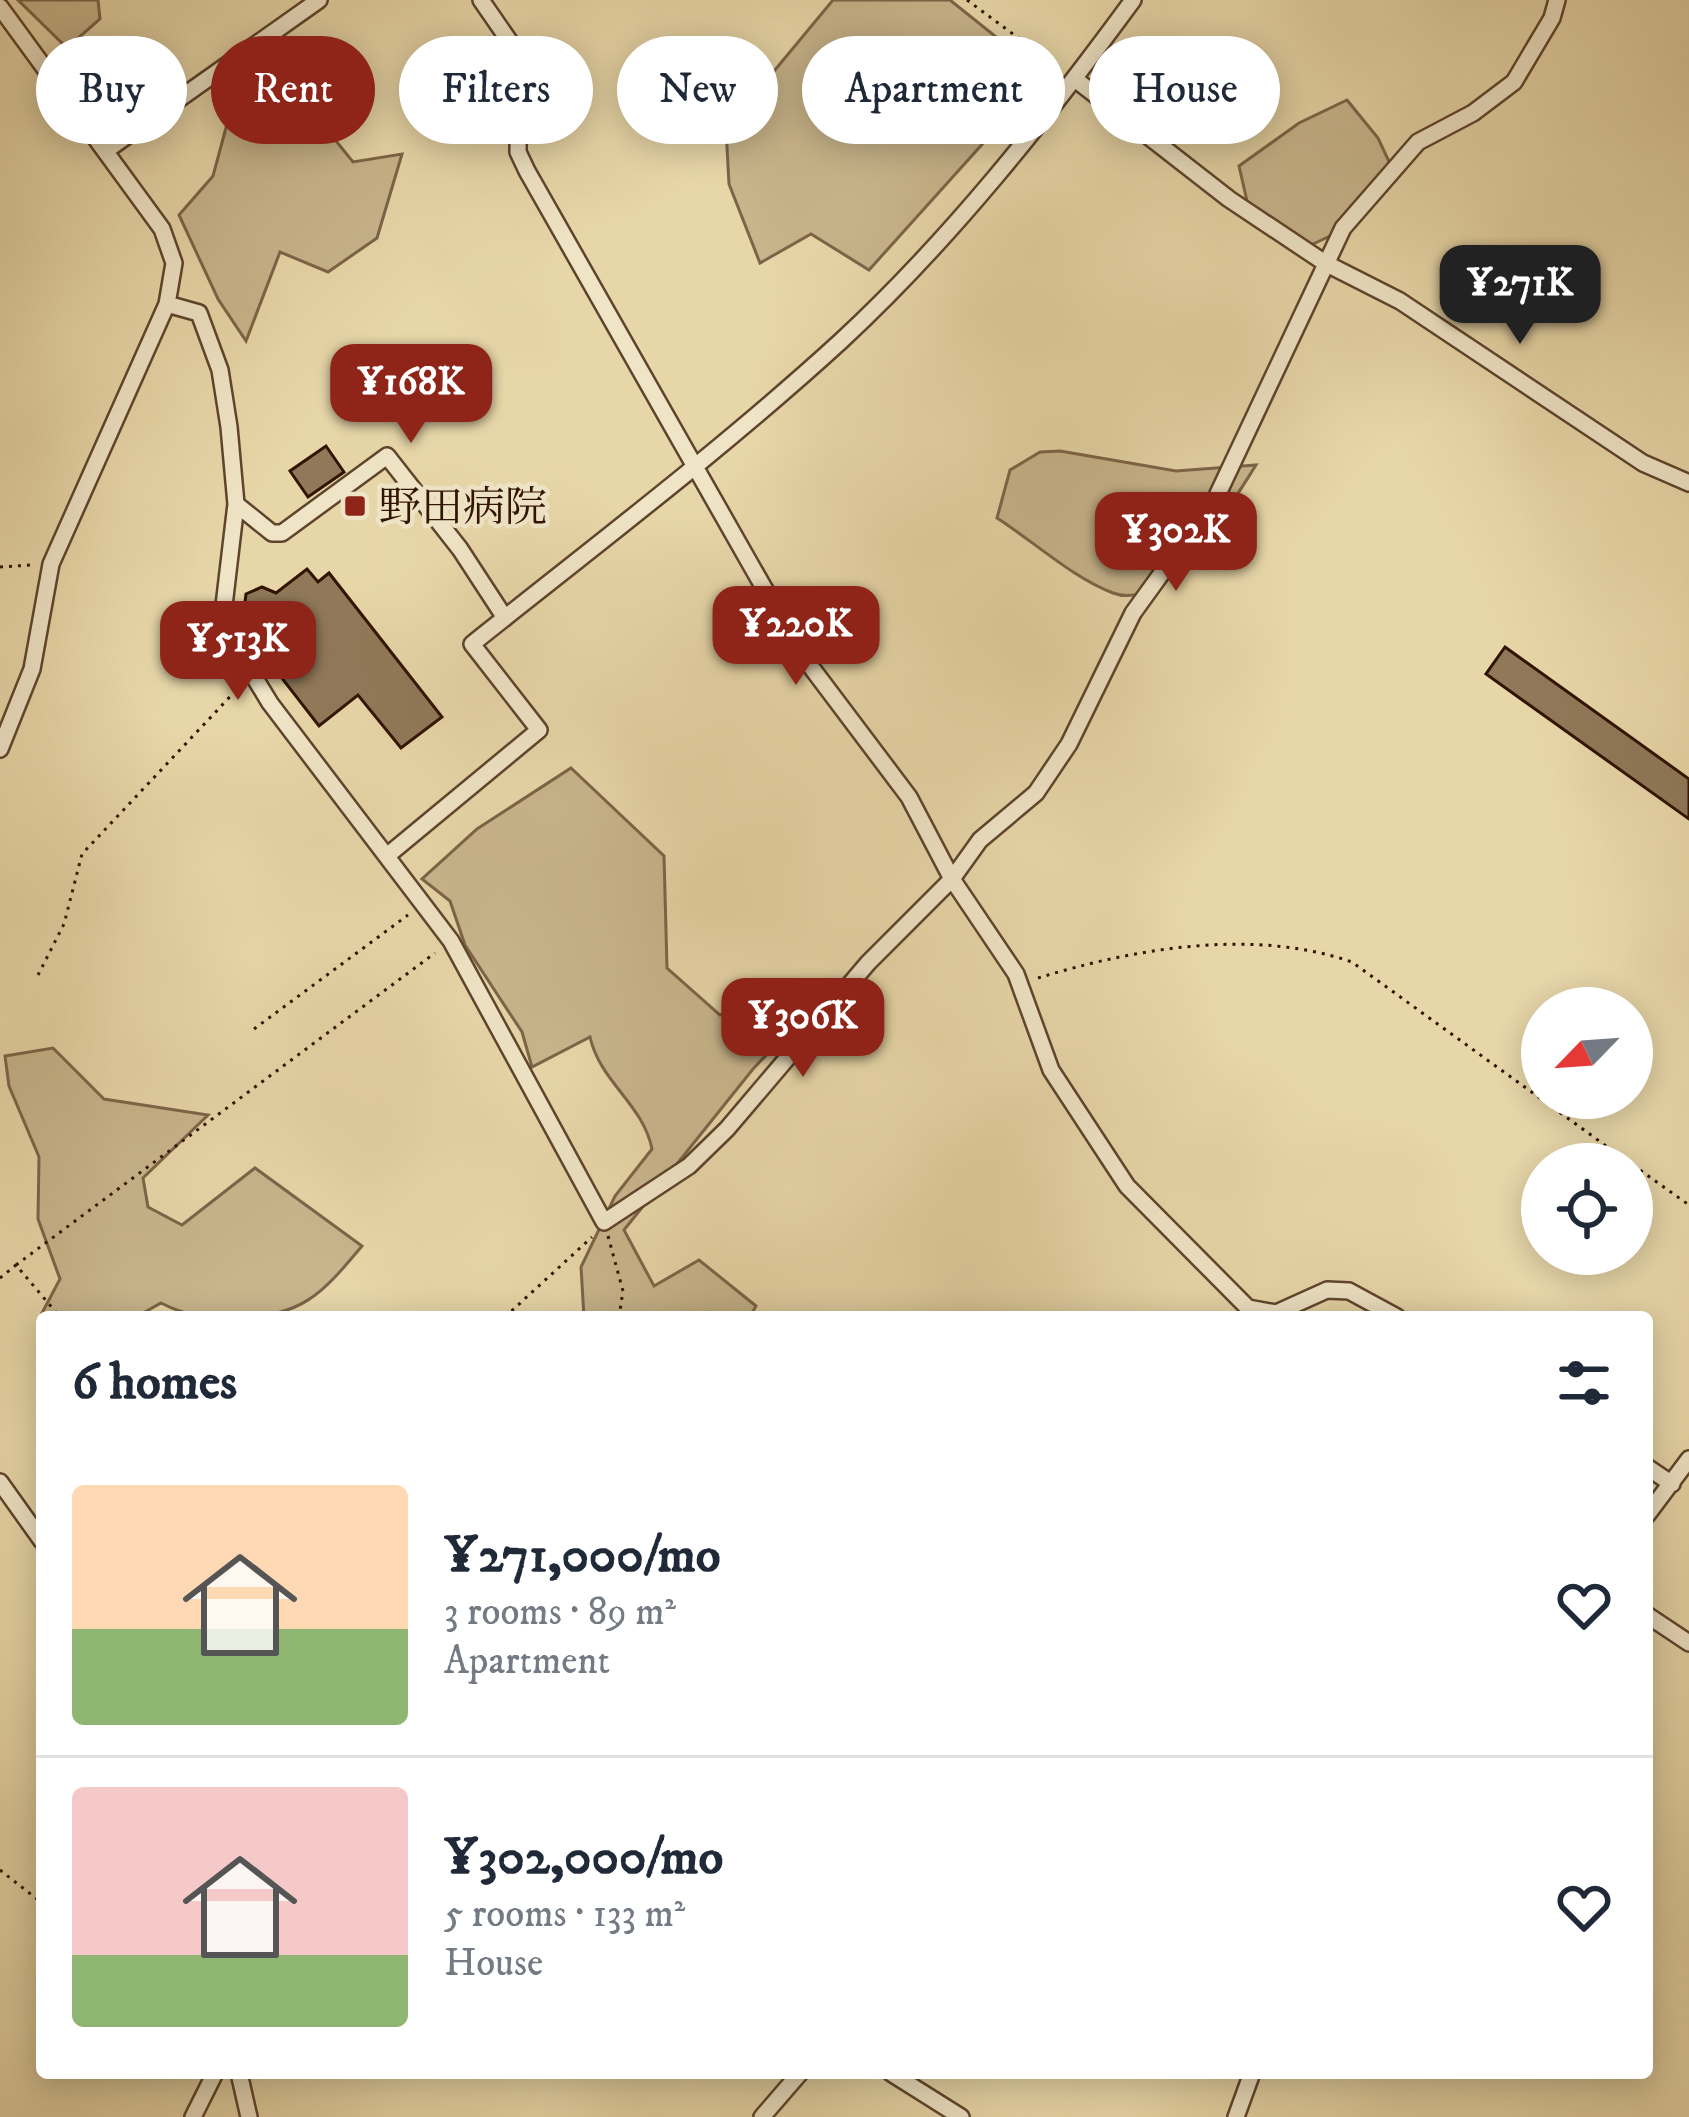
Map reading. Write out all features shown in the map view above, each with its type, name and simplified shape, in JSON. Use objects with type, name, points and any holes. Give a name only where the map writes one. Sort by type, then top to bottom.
[{"type":"street","points":[[107,150],[319,0]]},
{"type":"street","points":[[482,0],[519,55],[518,152],[802,655],[909,797],[952,879],[1020,984],[1051,1070],[1126,1186],[1243,1311]]},
{"type":"street","points":[[388,855],[539,730],[472,644],[693,466],[873,309],[1075,79],[1133,0]]},
{"type":"street","points":[[167,304],[199,313],[220,370],[236,504],[223,614],[250,675],[388,855],[420,907],[451,941],[604,1222],[689,1166],[728,1130],[868,963],[952,879],[980,840],[1036,793],[1069,743],[1133,613],[1216,498],[1261,413],[1343,228],[1418,142],[1473,112],[1514,82],[1557,0]]},
{"type":"street","points":[[0,7],[107,150],[173,249],[167,304],[51,564],[32,668],[0,749]]},
{"type":"street","points":[[1075,79],[1229,199],[1325,262],[1400,301],[1643,463],[1689,483]]},
{"type":"street","points":[[236,504],[272,533],[282,533],[387,456],[460,549],[506,618]]},
{"type":"street","points":[[1280,1311],[1327,1290],[1349,1291],[1386,1311]]},
{"type":"street","points":[[1653,1508],[1689,1460]]},
{"type":"street","points":[[1653,1471],[1672,1484]]},
{"type":"street","points":[[0,1482],[36,1533]]},
{"type":"street","points":[[1653,1619],[1689,1643]]},
{"type":"street","points":[[193,2117],[212,2079]]},
{"type":"street","points":[[240,2079],[249,2117]]},
{"type":"street","points":[[762,2117],[795,2079]]},
{"type":"street","points":[[901,2079],[961,2117]]},
{"type":"street","points":[[1236,2117],[1250,2079]]},
{"type":"path","points":[[967,0],[1075,79]]},
{"type":"path","points":[[0,567],[51,564]]},
{"type":"path","points":[[38,975],[64,924],[82,854],[250,675]]},
{"type":"path","points":[[254,1029],[420,907]]},
{"type":"path","points":[[0,1278],[451,941]]},
{"type":"path","points":[[1020,984],[1124,952],[1305,946],[1352,962],[1603,1143]]},
{"type":"path","points":[[1653,1179],[1689,1205]]},
{"type":"path","points":[[512,1311],[569,1264],[604,1222]]},
{"type":"path","points":[[604,1222],[623,1291],[620,1311]]},
{"type":"path","points":[[16,1265],[55,1311]]},
{"type":"path","points":[[0,1870],[36,1898]]},
{"type":"shaded area","points":[[18,0],[98,0],[100,19],[81,36],[55,36]]},
{"type":"shaded area","points":[[833,0],[950,0],[995,36],[803,36]]},
{"type":"shaded area","points":[[802,37],[802,144],[982,144],[869,270],[811,234],[760,263],[729,184],[727,144],[778,144],[778,66]]},
{"type":"shaded area","points":[[1347,100],[1378,138],[1394,172],[1330,236],[1296,252],[1247,201],[1239,166],[1270,144],[1280,144],[1280,137]]},
{"type":"shaded area","points":[[222,144],[338,144],[353,162],[402,154],[377,238],[328,272],[280,252],[246,341],[218,299],[179,215],[213,176]]},
{"type":"shaded area","points":[[1060,451],[1176,471],[1256,465],[1196,550],[1155,587],[1134,595],[1113,593],[1083,578],[997,518],[1010,470],[1040,452]]},
{"type":"shaded area","points":[[571,768],[664,856],[667,968],[720,1015],[774,995],[813,1006],[753,1069],[624,1230],[654,1286],[699,1260],[756,1306],[753,1311],[584,1311],[581,1267],[615,1196],[652,1149],[640,1119],[603,1067],[590,1037],[532,1067],[522,1032],[465,945],[450,901],[422,879],[477,829]]},
{"type":"shaded area","points":[[53,1048],[104,1099],[208,1115],[143,1178],[148,1207],[182,1225],[255,1168],[362,1246],[321,1290],[283,1311],[180,1311],[161,1303],[147,1311],[43,1311],[60,1279],[38,1219],[39,1157],[9,1086],[5,1056]]},
{"type":"building","points":[[326,446],[344,472],[308,497],[290,471]]},
{"type":"building","points":[[307,569],[318,582],[329,573],[442,717],[401,748],[358,695],[319,726],[260,650],[266,644],[244,610],[246,594],[262,587],[276,593]]},
{"type":"building","points":[[1505,647],[1689,779],[1689,819],[1486,674]]},
{"type":"place","name":"野田病院","points":[[355,506]]}]
